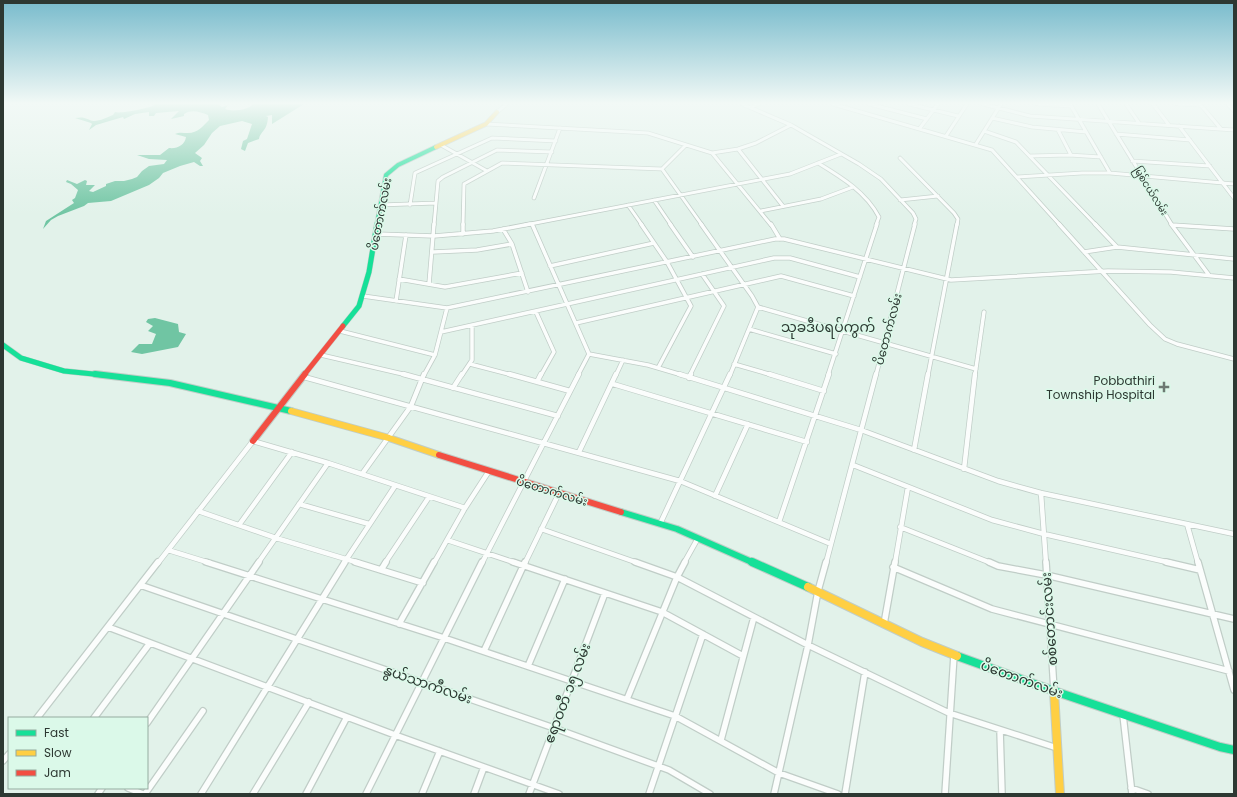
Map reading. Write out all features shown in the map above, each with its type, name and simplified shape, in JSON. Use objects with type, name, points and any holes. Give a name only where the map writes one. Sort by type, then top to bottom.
[{"type":"street","name":"ပိတောက်လမ်း","points":[[280,408],[359,306],[363,296],[376,234],[386,175],[390,170],[398,165],[449,141]]},
{"type":"street","points":[[410,205],[415,173],[456,153],[486,141]]},
{"type":"street","points":[[534,198],[556,141]]},
{"type":"street","name":"ပိတောက်လမ်း","points":[[674,141],[712,153],[738,149],[759,141]]},
{"type":"street","name":"ပိတောက်လမ်း","points":[[774,794],[808,645],[818,591],[853,465],[916,219],[881,179],[820,141]]},
{"type":"street","points":[[965,141],[992,150],[1150,325],[1165,339],[1176,344],[1234,359]]},
{"type":"street","points":[[1014,141],[1049,175],[1116,247]]},
{"type":"street","points":[[1064,141],[1071,155]]},
{"type":"street","points":[[1091,141],[1110,173]]},
{"type":"street","name":"မြစ်ငယ်လမ်း","points":[[1120,141],[1172,225],[1209,275]]},
{"type":"street","points":[[1191,141],[1234,198]]},
{"type":"street","points":[[441,145],[487,171]]},
{"type":"street","points":[[463,234],[464,184],[502,163],[662,169],[686,145]]},
{"type":"street","points":[[738,149],[783,206]]},
{"type":"street","points":[[429,284],[438,181],[443,177],[497,150],[552,152]]},
{"type":"street","points":[[712,153],[769,221],[780,239]]},
{"type":"street","points":[[376,234],[434,236],[503,229],[790,174],[841,154]]},
{"type":"street","points":[[1030,156],[1071,155],[1101,158]]},
{"type":"street","points":[[900,158],[938,196],[958,219],[914,450]]},
{"type":"street","points":[[1132,161],[1210,166]]},
{"type":"street","points":[[779,522],[816,416],[879,217],[877,211],[853,187],[818,163]]},
{"type":"street","points":[[662,169],[732,267],[758,307],[976,369]]},
{"type":"street","points":[[1017,177],[1110,173],[1234,184]]},
{"type":"street","points":[[761,211],[821,199],[853,187]]},
{"type":"street","points":[[900,200],[938,196]]},
{"type":"street","points":[[654,200],[693,257]]},
{"type":"street","points":[[380,205],[436,204]]},
{"type":"street","points":[[628,205],[654,243],[692,306],[658,368]]},
{"type":"street","points":[[532,224],[589,354]]},
{"type":"street","points":[[1172,225],[1234,229]]},
{"type":"street","points":[[503,229],[512,244],[528,292]]},
{"type":"street","points":[[396,301],[406,235]]},
{"type":"street","points":[[363,296],[448,308],[780,239],[947,279],[1102,272],[1172,272],[1234,278]]},
{"type":"street","points":[[550,266],[654,243]]},
{"type":"street","points":[[433,252],[477,250],[512,244]]},
{"type":"street","points":[[1084,252],[1116,247],[1234,259]]},
{"type":"street","points":[[441,332],[774,258],[784,257],[860,277]]},
{"type":"street","points":[[399,279],[445,287],[522,273]]},
{"type":"street","points":[[689,378],[724,306],[702,274]]},
{"type":"street","points":[[576,324],[781,276],[854,296]]},
{"type":"street","points":[[660,524],[724,389],[758,307]]},
{"type":"street","points":[[362,474],[411,406],[422,379],[436,355],[448,308]]},
{"type":"street","points":[[536,312],[554,352],[537,382]]},
{"type":"street","points":[[964,469],[984,312]]},
{"type":"street","points":[[453,388],[472,360],[472,325]]},
{"type":"street","points":[[749,329],[836,354]]},
{"type":"street","points":[[340,331],[436,355]]},
{"type":"street","name":"ပိတောက်လမ်း","points":[[3,345],[21,358],[64,370],[170,383],[280,408],[389,438],[523,482],[660,524],[698,538],[818,591],[922,642],[954,655],[1054,691],[1220,747],[1234,750]]},
{"type":"street","points":[[589,354],[658,368],[862,430],[998,481],[1041,493],[1234,534]]},
{"type":"street","points":[[366,794],[421,682],[589,354]]},
{"type":"street","points":[[321,355],[422,379],[558,416]]},
{"type":"street","points":[[579,452],[613,384],[623,360]]},
{"type":"street","points":[[470,364],[570,391]]},
{"type":"street","points":[[734,364],[824,391]]},
{"type":"street","points":[[304,377],[680,481],[831,544]]},
{"type":"street","points":[[613,384],[807,442]]},
{"type":"street","points":[[38,717],[280,408]]},
{"type":"street","points":[[715,496],[748,424]]},
{"type":"street","points":[[253,441],[328,463],[465,508]]},
{"type":"street","points":[[239,525],[292,452]]},
{"type":"street","points":[[148,723],[222,613],[250,576],[328,463]]},
{"type":"street","points":[[853,465],[992,520],[1044,534],[1200,570]]},
{"type":"street","points":[[399,624],[465,508],[489,471]]},
{"type":"street","points":[[201,794],[268,687],[320,599],[395,486]]},
{"type":"street","points":[[884,624],[908,487]]},
{"type":"street","points":[[484,651],[540,529],[559,493]]},
{"type":"street","name":"စစ်တောင်းလမ်း","points":[[1041,493],[1060,794]]},
{"type":"street","points":[[380,570],[429,496]]},
{"type":"street","points":[[300,504],[369,524]]},
{"type":"street","points":[[198,511],[276,538],[423,582]]},
{"type":"street","points":[[1187,524],[1234,690]]},
{"type":"street","points":[[900,527],[998,566],[1046,575],[1234,620]]},
{"type":"street","points":[[540,529],[677,577],[808,645],[950,713],[1057,748]]},
{"type":"street","points":[[627,699],[677,577],[698,538]]},
{"type":"street","points":[[447,540],[662,612],[743,656]]},
{"type":"street","points":[[168,550],[484,651],[675,716],[779,773],[838,794]]},
{"type":"street","points":[[893,567],[992,609],[1229,671]]},
{"type":"street","points":[[528,666],[565,579]]},
{"type":"street","name":"နွယ်သာကီလမ်း","points":[[140,585],[554,728],[669,770],[707,793]]},
{"type":"street","name":"ဧရာဝတီ ၁၅ လမ်း","points":[[529,794],[604,592]]},
{"type":"street","points":[[720,740],[754,617]]},
{"type":"street","points":[[108,627],[395,735],[559,794]]},
{"type":"street","points":[[649,794],[703,634]]},
{"type":"street","points":[[95,717],[150,642]]},
{"type":"street","points":[[945,794],[954,655]]},
{"type":"street","points":[[845,794],[864,672]]},
{"type":"street","points":[[253,794],[309,702]]},
{"type":"street","points":[[148,788],[203,711]]},
{"type":"street","points":[[1123,714],[1132,791],[1148,794]]},
{"type":"street","points":[[306,794],[347,717]]},
{"type":"street","points":[[1000,730],[1002,794]]},
{"type":"street","points":[[422,794],[440,751]]},
{"type":"street","points":[[474,794],[484,767]]},
{"type":"street","points":[[131,789],[144,794]]},
{"type":"shaded area","points":[[207,141],[195,153],[202,158],[200,161],[203,166],[200,166],[194,162],[180,166],[163,173],[149,185],[111,201],[88,203],[58,216],[51,220],[43,229],[46,221],[74,203],[72,200],[75,198],[78,190],[66,182],[67,180],[77,184],[85,180],[87,181],[86,185],[95,185],[89,191],[93,192],[106,186],[106,184],[137,177],[149,166],[164,164],[167,160],[149,159],[137,155],[160,155],[169,148],[180,146],[184,142]]},
{"type":"shaded area","points":[[243,141],[253,141],[248,143],[245,151],[241,149]]},
{"type":"shaded area","points":[[155,318],[178,324],[179,332],[186,334],[178,347],[142,354],[131,352],[139,344],[152,344],[156,334],[148,331],[153,326],[146,322],[148,319]]},
{"type":"traffic: fast","points":[[343,326],[359,306],[369,272],[386,175],[398,165],[436,147]]},
{"type":"traffic: fast","points":[[3,345],[21,358],[64,371],[170,383],[291,411]]},
{"type":"traffic: fast","points":[[621,512],[677,529],[808,587]]},
{"type":"traffic: fast","points":[[957,656],[1054,691],[1220,747],[1234,750]]},
{"type":"traffic: slow","points":[[436,147],[449,141]]},
{"type":"traffic: slow","points":[[291,411],[389,438],[439,455]]},
{"type":"traffic: slow","points":[[808,587],[922,642],[957,656]]},
{"type":"traffic: slow","points":[[1054,691],[1060,794]]},
{"type":"traffic: jam","points":[[253,441],[343,326]]},
{"type":"traffic: jam","points":[[439,455],[621,512]]},
{"type":"place","name":"Pobbathiri Township Hospital","points":[[1164,387]]},
{"type":"district","name":"သုခဒီပရပ်ကွက်","points":[[828,327]]}]
